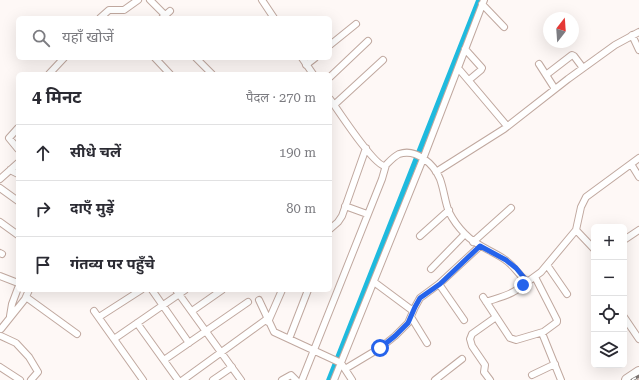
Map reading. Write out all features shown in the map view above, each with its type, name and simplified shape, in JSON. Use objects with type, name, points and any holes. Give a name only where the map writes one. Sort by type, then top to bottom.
[{"type":"highway","points":[[627,380],[639,372]]},
{"type":"street","points":[[102,16],[109,10],[124,10],[138,0]]},
{"type":"street","points":[[150,0],[166,15]]},
{"type":"street","points":[[262,0],[273,16]]},
{"type":"street","points":[[334,380],[340,362],[374,282],[420,157],[458,68],[483,2],[504,26]]},
{"type":"street","points":[[332,43],[356,24]]},
{"type":"street","points":[[436,172],[474,149],[507,126],[583,68],[632,35],[639,32]]},
{"type":"street","points":[[632,35],[639,50]]},
{"type":"street","points":[[332,75],[368,41]]},
{"type":"street","points":[[465,49],[482,68],[469,80]]},
{"type":"street","points":[[546,74],[572,55],[583,68]]},
{"type":"street","points":[[51,72],[62,60]]},
{"type":"street","points":[[157,60],[168,72]]},
{"type":"street","points":[[198,60],[210,72]]},
{"type":"street","points":[[303,60],[311,72]]},
{"type":"street","points":[[306,65],[312,60]]},
{"type":"street","points":[[334,105],[383,60]]},
{"type":"street","points":[[539,64],[555,89]]},
{"type":"street","points":[[458,68],[507,126]]},
{"type":"street","points":[[332,102],[381,166],[386,165]]},
{"type":"street","points":[[16,130],[9,138],[16,147]]},
{"type":"street","points":[[332,227],[338,222],[345,206],[366,148]]},
{"type":"street","points":[[302,380],[382,179],[386,165],[398,154],[408,154],[420,157],[431,165],[440,180],[452,218],[465,234],[473,242],[506,260],[516,268],[526,280]]},
{"type":"street","points":[[535,277],[557,322],[543,332],[513,339],[508,336],[484,299],[514,292],[521,287],[526,280],[528,281],[535,277],[576,230],[581,207],[586,197],[639,158]]},
{"type":"street","points":[[0,179],[16,164]]},
{"type":"street","points":[[631,164],[639,177]]},
{"type":"street","points":[[10,170],[16,173]]},
{"type":"street","points":[[0,188],[16,200]]},
{"type":"street","points":[[345,206],[367,214]]},
{"type":"street","points":[[473,242],[511,208]]},
{"type":"street","points":[[420,236],[449,210]]},
{"type":"street","points":[[0,222],[16,234]]},
{"type":"street","points":[[576,230],[591,246]]},
{"type":"street","points":[[627,238],[639,230]]},
{"type":"street","points":[[431,269],[465,234]]},
{"type":"street","points":[[345,369],[386,344],[401,331],[420,298],[440,284],[480,246]]},
{"type":"street","points":[[547,265],[567,294]]},
{"type":"street","points":[[0,276],[16,281]]},
{"type":"street","points":[[374,282],[412,314],[427,343]]},
{"type":"street","points":[[440,284],[464,320]]},
{"type":"street","points":[[9,318],[16,292]]},
{"type":"street","points":[[29,292],[0,328],[1,339],[16,343],[29,357],[38,372],[31,380]]},
{"type":"street","points":[[99,317],[138,292]]},
{"type":"street","points":[[153,292],[189,343]]},
{"type":"street","points":[[114,339],[163,305],[179,292]]},
{"type":"street","points":[[181,292],[192,311],[241,380]]},
{"type":"street","points":[[192,311],[219,292]]},
{"type":"street","points":[[183,380],[268,320],[281,292]]},
{"type":"street","points":[[289,339],[307,292]]},
{"type":"street","points":[[26,297],[77,334]]},
{"type":"street","points":[[259,300],[274,332],[340,362],[352,380]]},
{"type":"street","points":[[164,360],[248,302]]},
{"type":"street","points":[[94,311],[142,380]]},
{"type":"street","points":[[490,380],[484,372],[485,365],[472,346],[470,339],[472,334],[496,317]]},
{"type":"street","points":[[627,321],[639,339]]},
{"type":"street","points":[[137,323],[178,380]]},
{"type":"street","points":[[543,332],[560,380]]},
{"type":"street","points":[[435,380],[462,359]]},
{"type":"street","points":[[532,375],[555,364]]},
{"type":"street","points":[[0,367],[20,380]]},
{"type":"street","points":[[214,380],[232,367]]},
{"type":"street","points":[[282,380],[291,375],[296,380]]},
{"type":"waterway","points":[[329,380],[479,0]]},
{"type":"railway","points":[[632,380],[639,376]]},
{"type":"route","points":[[380,348],[401,331],[408,323],[420,298],[440,284],[480,246],[501,256],[513,265],[526,280],[523,285]]}]
